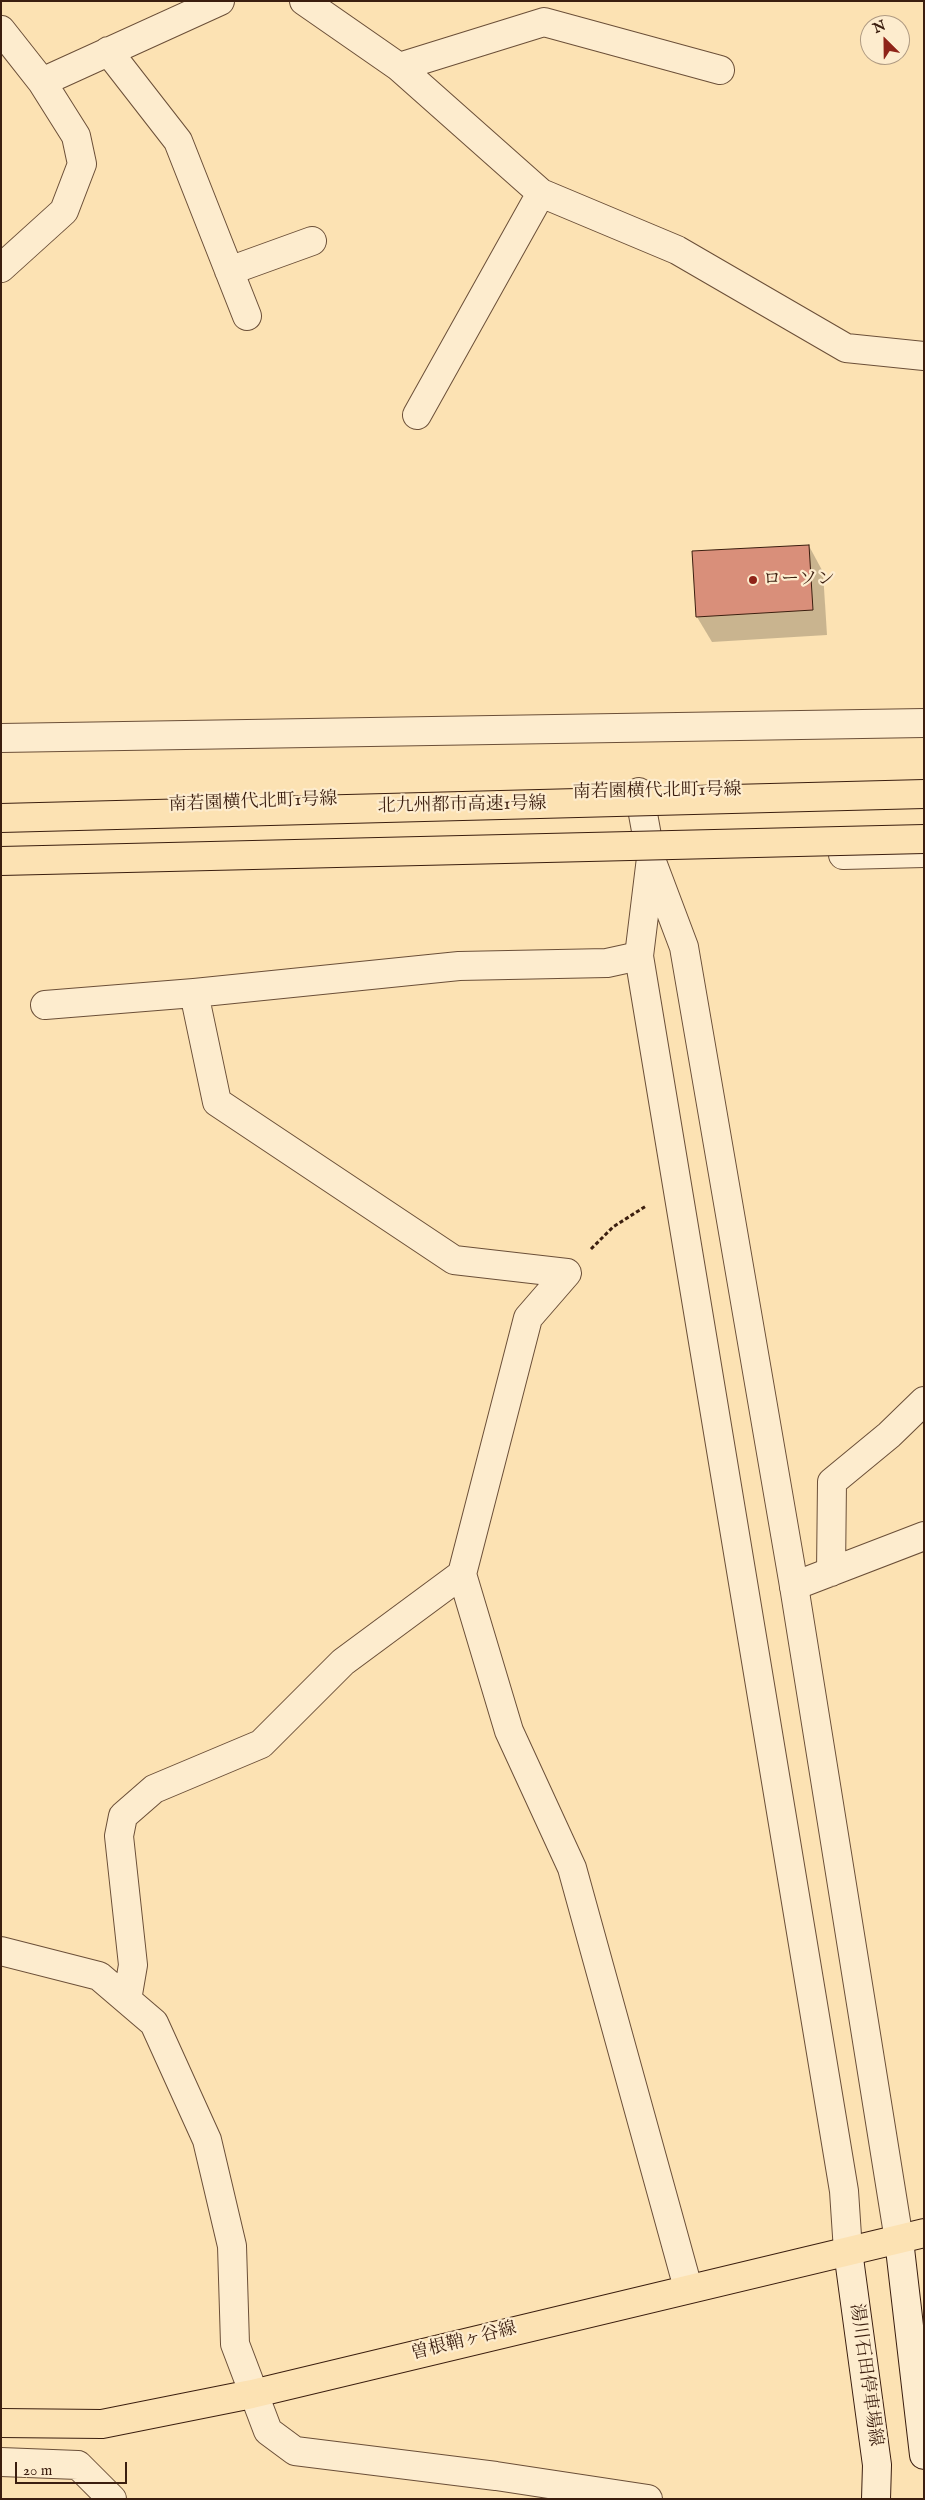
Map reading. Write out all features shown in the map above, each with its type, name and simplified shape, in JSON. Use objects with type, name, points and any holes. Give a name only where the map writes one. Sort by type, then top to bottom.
[{"type":"main road","name":"北九州都市高速1号線","points":[[1,818],[924,794]]},
{"type":"main road","points":[[1,860],[924,839]]},
{"type":"main road","name":"曽根鞘ヶ谷線","points":[[1,2423],[102,2424],[252,2394],[688,2288],[912,2236]]},
{"type":"street","points":[[42,82],[220,1]]},
{"type":"street","points":[[304,1],[399,67],[541,193],[677,250],[846,348],[924,356]]},
{"type":"street","points":[[399,67],[544,22],[720,70]]},
{"type":"street","points":[[1,30],[42,82],[76,136],[82,164],[64,211],[1,268]]},
{"type":"street","points":[[108,52],[178,141],[248,316]]},
{"type":"street","points":[[417,415],[541,193]]},
{"type":"street","points":[[230,271],[312,241]]},
{"type":"street","points":[[1,738],[924,723]]},
{"type":"street","name":"南若園横代北町1号線","points":[[1,809],[924,786]]},
{"type":"street","points":[[639,792],[650,858],[684,947],[794,1586],[912,2236],[924,2455]]},
{"type":"street","points":[[1,871],[531,858],[650,858],[924,853]]},
{"type":"street","name":"湯川石田停車場線","points":[[650,858],[639,956],[844,2191],[848,2251],[876,2465],[876,2499]]},
{"type":"street","points":[[45,1004],[194,994],[460,966],[607,963],[639,956]]},
{"type":"street","points":[[194,994],[217,1102],[454,1260],[567,1273]]},
{"type":"street","points":[[567,1273],[528,1318],[462,1574],[509,1731],[572,1868],[688,2288]]},
{"type":"street","points":[[831,1572],[832,1482],[889,1435],[924,1401]]},
{"type":"street","points":[[794,1586],[924,1536]]},
{"type":"street","points":[[127,2000],[133,1965],[119,1836],[123,1816],[154,1789],[261,1744],[343,1662],[462,1574]]},
{"type":"street","points":[[1,1951],[99,1976],[154,2023],[207,2140],[232,2246],[235,2344],[252,2394],[268,2431],[295,2451],[502,2487],[648,2499]]},
{"type":"street","points":[[1,2462],[78,2465],[112,2499]]},
{"type":"path","points":[[567,1273],[613,1227],[677,1186]]},
{"type":"building","name":"ローソン","points":[[809,545],[813,610],[696,617],[692,551]]},
{"type":"place","name":"ローソン","points":[[753,580]]}]
